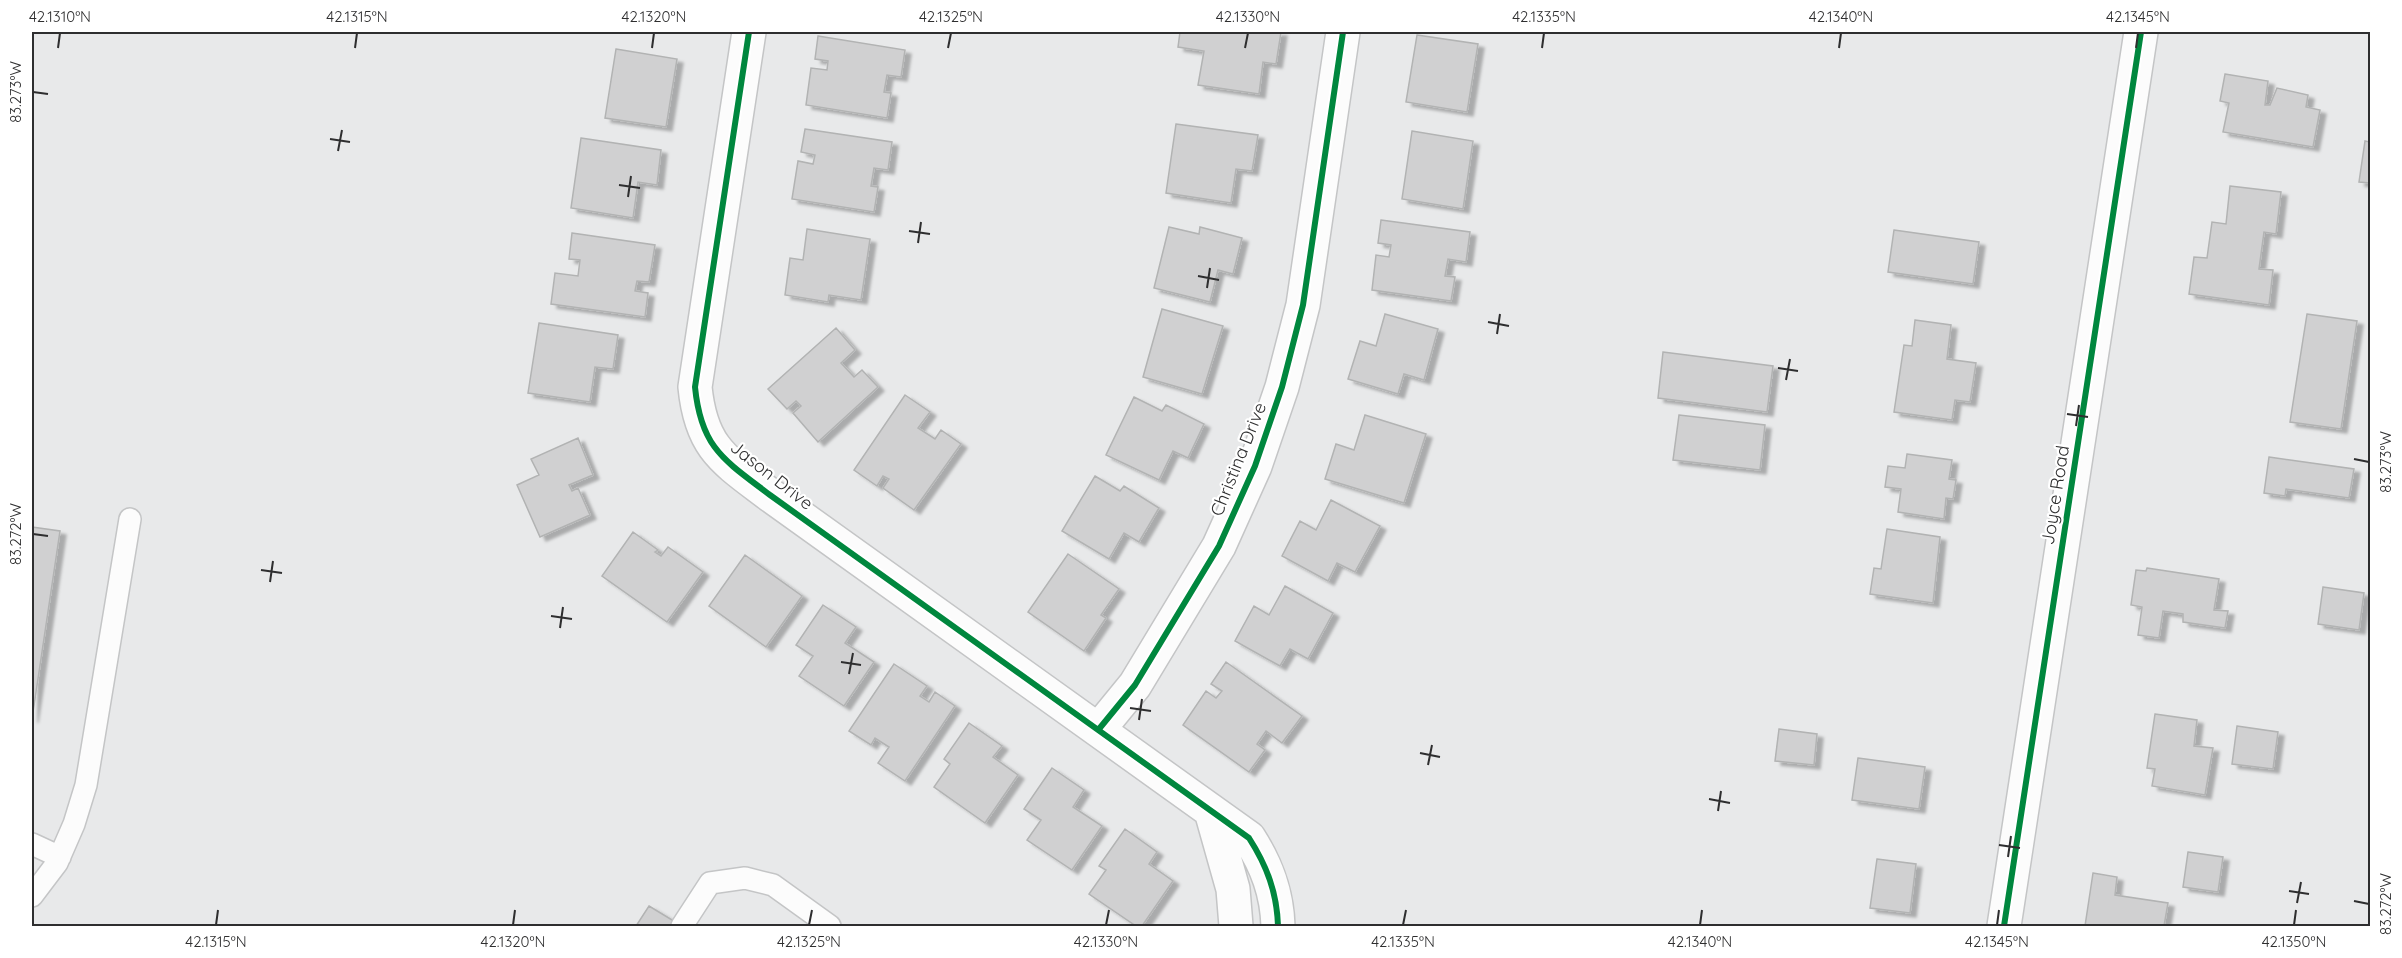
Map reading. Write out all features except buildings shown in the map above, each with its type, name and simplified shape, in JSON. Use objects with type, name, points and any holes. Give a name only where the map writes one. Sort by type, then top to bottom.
[{"type":"street","name":"Jason Drive","points":[[749,32],[695,387],[697,409],[704,430],[724,461],[1100,729]]},
{"type":"street","name":"Christina Drive","points":[[1100,729],[1135,685],[1219,546],[1255,466],[1282,387],[1303,305],[1343,32]]},
{"type":"street","name":"Joyce Road","points":[[2004,927],[2141,32]]},
{"type":"street","points":[[1100,729],[1249,838],[1265,864],[1272,885],[1278,927]]},
{"type":"street","points":[[1211,811],[1233,889],[1236,927]]},
{"type":"lane","points":[[32,896],[60,857],[74,824],[86,785],[130,519]]},
{"type":"lane","points":[[32,844],[60,857]]},
{"type":"lane","points":[[682,927],[711,883],[745,878],[772,885],[830,927]]},
{"type":"cycle path","points":[[749,32],[695,387],[698,408],[709,439],[728,462],[770,495],[1249,838],[1270,880],[1276,902],[1278,926]]},
{"type":"cycle path","points":[[1099,729],[1135,685],[1219,546],[1255,466],[1282,387],[1303,305],[1343,32]]},
{"type":"cycle path","points":[[2004,926],[2141,32]]}]
